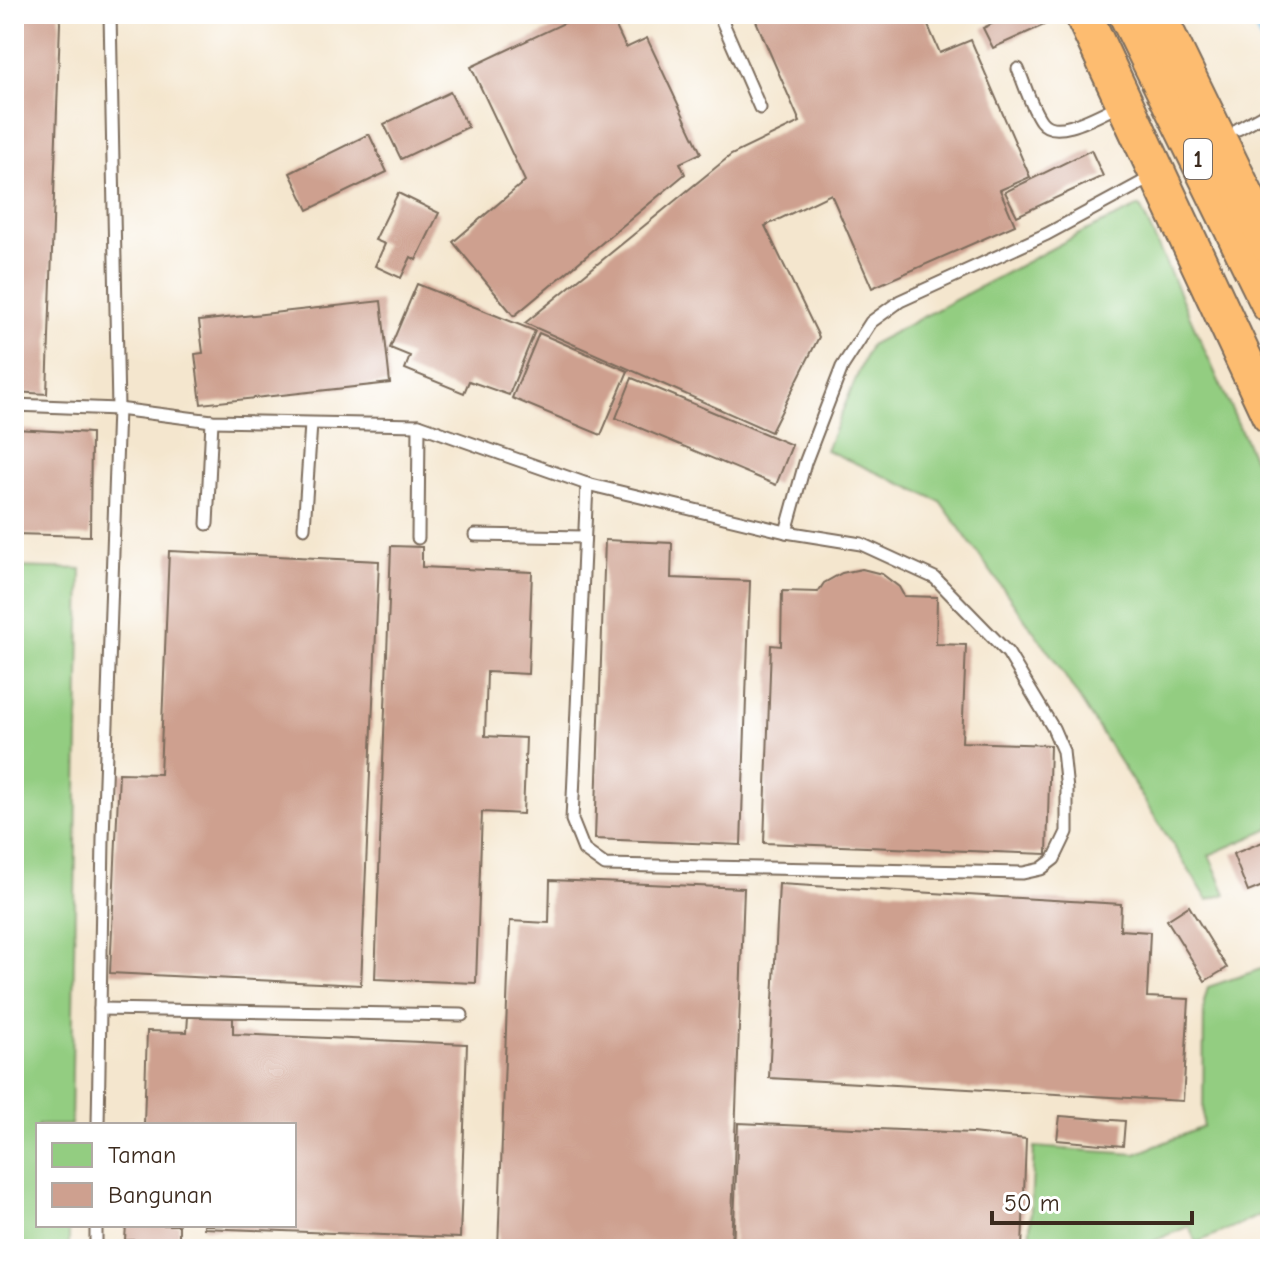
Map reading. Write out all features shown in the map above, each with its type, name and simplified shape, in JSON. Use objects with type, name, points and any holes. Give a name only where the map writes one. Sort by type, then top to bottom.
[{"type":"highway","points":[[1083,14],[1270,415]]},
{"type":"highway","name":"1","points":[[1127,14],[1270,305]]},
{"type":"highway","name":"1","points":[[1157,14],[1270,246]]},
{"type":"highway","points":[[1185,14],[1246,124],[1270,194]]},
{"type":"lane","points":[[98,1123],[103,838],[118,409],[110,14]]},
{"type":"lane","points":[[719,14],[760,108]]},
{"type":"lane","points":[[1018,69],[1042,123],[1051,129],[1062,130],[1126,102]]},
{"type":"lane","points":[[1246,124],[1270,111]]},
{"type":"lane","points":[[786,532],[805,463],[842,367],[871,322],[900,301],[1047,234],[1158,174]]},
{"type":"lane","points":[[14,405],[118,409],[212,421],[419,425],[587,484],[786,532],[861,544],[935,578],[1008,653],[1053,728],[1063,751],[1067,832],[1054,859],[1041,869],[1023,873],[605,865],[584,850],[572,820],[587,484]]},
{"type":"lane","points":[[207,524],[212,421]]},
{"type":"lane","points":[[304,528],[311,424]]},
{"type":"lane","points":[[418,538],[419,425]]},
{"type":"lane","points":[[475,535],[584,537]]},
{"type":"lane","points":[[100,1009],[462,1015]]},
{"type":"lane","points":[[96,1227],[96,1249]]},
{"type":"green space","points":[[1140,206],[1270,495],[1270,829],[1209,855],[1226,894],[1208,900],[1056,662],[940,501],[826,450],[870,345],[1083,232]]},
{"type":"green space","points":[[14,567],[81,569],[71,1123],[36,1123],[36,1227],[69,1227],[69,1249],[14,1249]]},
{"type":"green space","points":[[1270,966],[1270,1211],[1196,1243],[1189,1226],[1149,1243],[1150,1249],[1029,1249],[1034,1147],[1136,1154],[1203,1127],[1204,1002],[1208,987]]},
{"type":"building","points":[[14,14],[59,14],[60,23],[47,394],[14,392]]},
{"type":"building","points":[[583,14],[610,14],[626,48],[647,38],[701,153],[680,163],[685,174],[514,316],[453,242],[525,181],[471,67]]},
{"type":"building","points":[[753,14],[923,14],[940,53],[971,40],[1030,177],[1000,190],[1015,225],[872,288],[831,194],[765,226],[819,337],[771,432],[525,323],[731,155],[800,122]]},
{"type":"building","points":[[1013,14],[1039,14],[1044,25],[993,48],[983,28]]},
{"type":"building","points":[[450,92],[468,127],[401,159],[384,124]]},
{"type":"building","points":[[369,134],[387,172],[308,210],[290,173]]},
{"type":"building","points":[[1091,150],[1103,176],[1017,216],[1005,192]]},
{"type":"building","points":[[398,193],[439,213],[416,260],[411,257],[401,278],[375,266],[385,244],[375,240]]},
{"type":"building","points":[[417,284],[535,331],[509,395],[469,381],[464,393],[405,369],[410,356],[390,348]]},
{"type":"building","points":[[381,301],[390,383],[201,404],[195,354],[203,353],[199,321]]},
{"type":"building","points":[[539,333],[628,371],[601,435],[512,398]]},
{"type":"building","points":[[632,378],[792,445],[776,485],[616,418]]},
{"type":"building","points":[[14,429],[91,433],[90,536],[14,534]]},
{"type":"building","points":[[605,540],[672,543],[671,578],[750,581],[741,845],[595,839]]},
{"type":"building","points":[[391,546],[422,547],[422,567],[532,572],[528,674],[487,672],[485,736],[526,738],[523,814],[482,812],[476,983],[375,979]]},
{"type":"building","points":[[169,551],[379,561],[361,985],[110,973],[119,773],[160,774]]},
{"type":"building","points":[[862,569],[882,574],[899,587],[904,596],[937,597],[936,644],[966,645],[962,742],[1050,745],[1047,854],[764,843],[771,645],[781,646],[782,591],[818,592],[824,583],[842,573]]},
{"type":"building","points":[[1270,839],[1270,883],[1248,892],[1233,854]]},
{"type":"building","points":[[550,880],[744,888],[731,1249],[498,1249],[510,921],[549,923]]},
{"type":"building","points":[[779,884],[1121,904],[1120,930],[1150,932],[1147,997],[1189,999],[1183,1101],[769,1078]]},
{"type":"building","points":[[1189,906],[1227,968],[1205,981],[1167,920]]},
{"type":"building","points":[[188,1016],[233,1018],[233,1034],[467,1044],[460,1238],[204,1228],[296,1227],[296,1123],[144,1123],[147,1031],[187,1032]]},
{"type":"building","points":[[1060,1116],[1125,1121],[1123,1146],[1057,1140]]},
{"type":"building","points":[[738,1123],[972,1133],[1026,1139],[1022,1249],[733,1249]]},
{"type":"building","points":[[126,1227],[179,1227],[179,1242],[125,1240]]},
{"type":"waterway","points":[[1251,14],[1270,54]]}]
